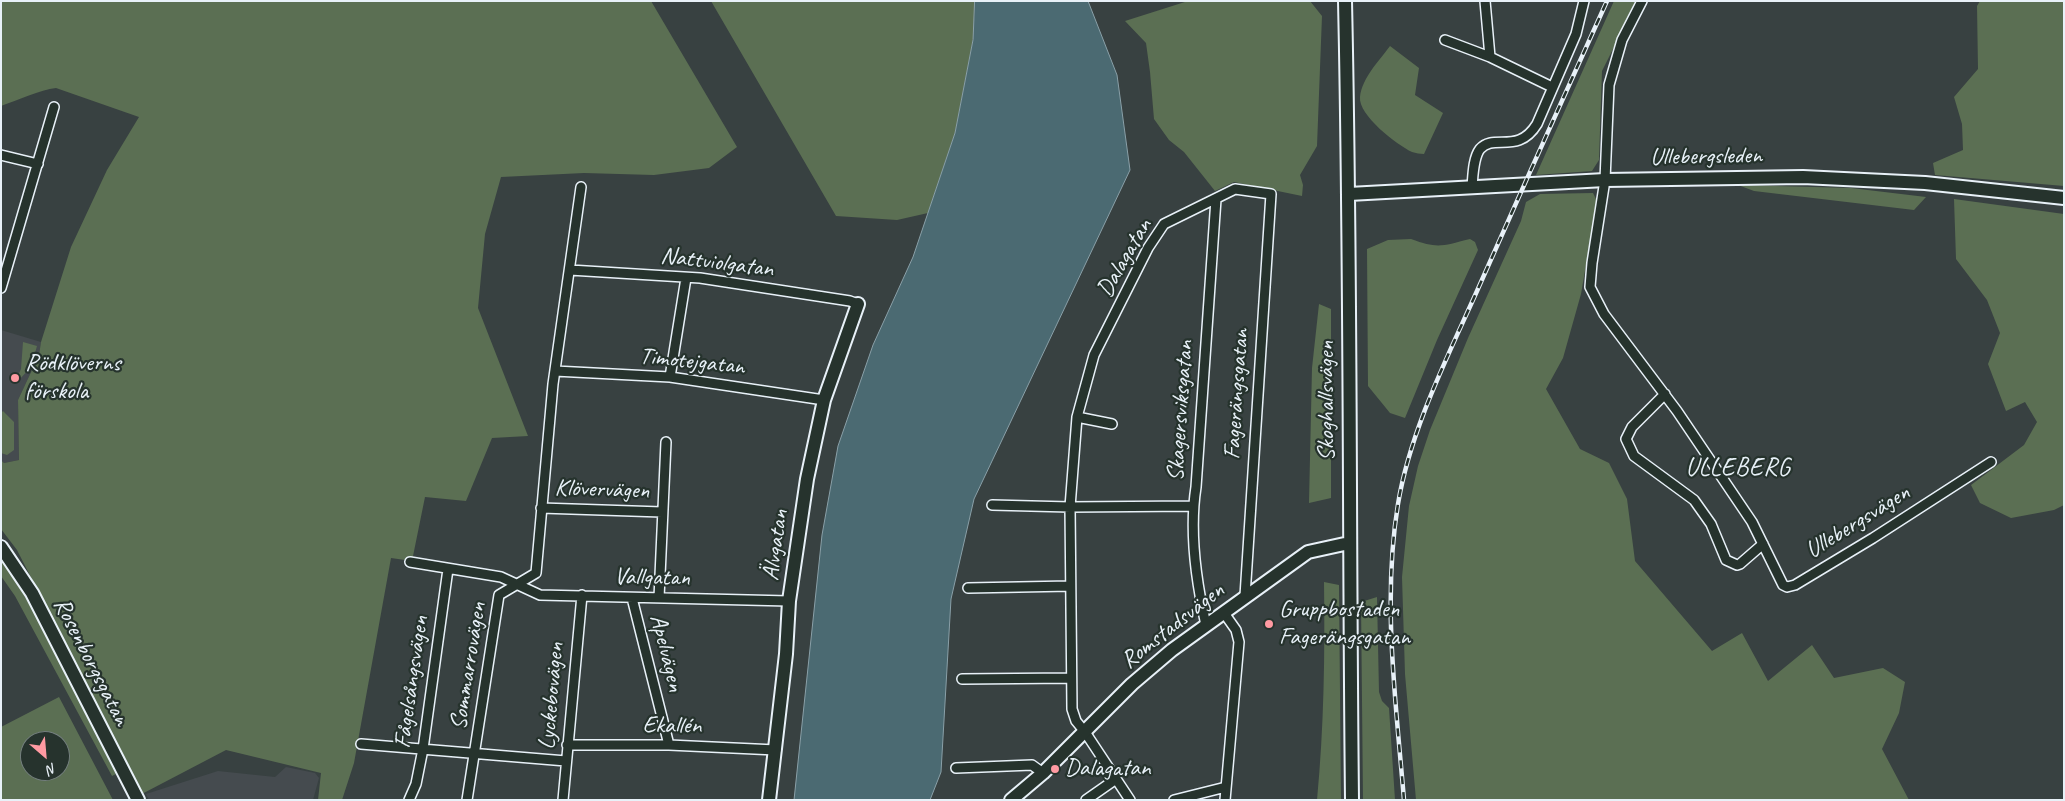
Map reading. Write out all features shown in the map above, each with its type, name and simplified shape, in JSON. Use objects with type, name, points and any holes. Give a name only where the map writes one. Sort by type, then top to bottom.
[{"type":"main road","name":"Skoghallsvägen","points":[[1345,1],[1349,194],[1349,543],[1352,800]]},
{"type":"main road","name":"Ullebergsleden","points":[[1349,194],[1605,180],[1803,177],[1925,183],[2064,198]]},
{"type":"main road","name":"Älvgatan","points":[[769,800],[786,654],[789,601],[804,496],[824,400],[858,304]]},
{"type":"main road","name":"Romstadsvägen","points":[[1011,800],[1043,774],[1132,684],[1172,650],[1308,552],[1349,543]]},
{"type":"main road","name":"Rosenborgsgatan","points":[[1,547],[32,594],[138,800]]},
{"type":"street","points":[[1485,1],[1490,57]]},
{"type":"street","points":[[1472,187],[1475,163],[1479,150],[1488,143],[1516,141],[1530,135],[1537,124],[1576,34],[1584,1]]},
{"type":"street","name":"Ullebergsvägen","points":[[1642,1],[1622,40],[1609,85],[1605,180],[1590,287],[1604,314],[1665,394],[1752,522],[1783,585],[1787,587],[1795,585],[1873,538],[1991,462]]},
{"type":"street","points":[[1445,40],[1490,57],[1552,87]]},
{"type":"street","points":[[1,288],[54,107]]},
{"type":"street","points":[[1,155],[25,159],[38,164]]},
{"type":"street","points":[[571,266],[581,187]]},
{"type":"street","name":"Dalagatan","points":[[1130,800],[1076,721],[1072,709],[1070,507],[1077,417],[1094,355],[1148,248],[1164,224],[1235,189],[1271,194]]},
{"type":"street","name":"Fagerängsgatan","points":[[1245,596],[1271,194]]},
{"type":"street","name":"Skagersviksgatan","points":[[1206,626],[1198,586],[1193,506],[1196,488],[1216,199]]},
{"type":"street","name":"Nattviolgatan","points":[[571,266],[709,279],[858,304]]},
{"type":"street","name":"Sommarrovägen","points":[[467,800],[499,595],[536,573],[555,371],[571,266]]},
{"type":"street","points":[[670,377],[686,278]]},
{"type":"street","name":"Timotejgatan","points":[[555,371],[670,377],[824,400]]},
{"type":"street","points":[[1665,394],[1632,427],[1626,439],[1634,456],[1694,500],[1711,524],[1726,560],[1737,565],[1740,564],[1763,544]]},
{"type":"street","points":[[1077,417],[1112,424]]},
{"type":"street","points":[[659,598],[666,442]]},
{"type":"street","points":[[992,505],[1070,507],[1193,506]]},
{"type":"street","name":"Klövervägen","points":[[541,508],[662,512]]},
{"type":"street","name":"Vallgatan","points":[[410,562],[501,577],[540,594],[789,601]]},
{"type":"street","name":"Fågelsångsvägen","points":[[409,800],[416,784],[423,749],[448,569]]},
{"type":"street","points":[[968,588],[1070,586]]},
{"type":"street","name":"Lyckebovägen","points":[[563,800],[582,595]]},
{"type":"street","name":"Apelvägen","points":[[632,598],[669,745]]},
{"type":"street","points":[[1224,613],[1236,630],[1240,642],[1225,800]]},
{"type":"street","points":[[962,678],[1071,678]]},
{"type":"street","points":[[361,744],[566,761]]},
{"type":"street","name":"Ekallén","points":[[568,745],[669,745],[776,750]]},
{"type":"street","points":[[956,768],[1032,765],[1043,774]]},
{"type":"street","points":[[1086,800],[1116,779]]},
{"type":"street","points":[[1174,800],[1226,786]]},
{"type":"shaded area","name":"Rödklöverns förskola","points":[[1,330],[41,342],[39,355],[18,400],[19,460],[4,463],[1,460]]},
{"type":"shaded area","points":[[286,767],[315,773],[319,778],[313,800],[149,800],[146,794],[218,771],[275,777]]},
{"type":"green space","points":[[1,1],[651,1],[737,147],[709,168],[654,175],[584,173],[501,177],[485,234],[478,308],[528,436],[492,438],[466,501],[425,497],[412,561],[391,558],[354,763],[342,800],[318,800],[321,773],[226,750],[138,796],[94,701],[17,550],[1,529],[1,460],[4,463],[19,460],[18,400],[39,355],[41,342],[71,247],[107,170],[139,117],[56,88],[1,106]]},
{"type":"green space","points":[[711,1],[975,1],[973,40],[955,133],[928,213],[897,220],[836,216]]},
{"type":"green space","points":[[1188,1],[1310,1],[1322,16],[1317,146],[1300,175],[1303,185],[1302,196],[1234,182],[1215,191],[1184,152],[1169,140],[1154,119],[1146,43],[1125,21]]},
{"type":"green space","points":[[1614,1],[1637,1],[1602,71],[1599,160],[1592,171],[1536,175]]},
{"type":"green space","points":[[1980,1],[2064,1],[2064,186],[1935,175],[1933,163],[1963,150],[1962,124],[1954,97],[1978,69],[1977,6]]},
{"type":"green space","points":[[1390,46],[1419,68],[1415,95],[1443,113],[1424,154],[1412,152],[1388,136],[1365,112],[1361,104],[1361,90],[1364,83]]},
{"type":"green space","points":[[1738,185],[1851,188],[1926,197],[1914,210],[1754,191]]},
{"type":"green space","points":[[1593,193],[1597,201],[1581,294],[1563,358],[1546,389],[1580,449],[1609,463],[1627,499],[1635,561],[1712,651],[1742,633],[1768,681],[1812,645],[1834,678],[1883,668],[1905,682],[1899,713],[1882,749],[1909,800],[1416,800],[1405,674],[1402,577],[1409,506],[1418,466],[1430,430],[1468,338],[1521,221],[1526,202],[1540,194]]},
{"type":"green space","points":[[1954,199],[2064,214],[2064,505],[2054,510],[2011,518],[1980,503],[1971,485],[2024,445],[2037,422],[2025,402],[2006,411],[1988,364],[2000,333],[1987,300],[1956,259]]},
{"type":"green space","points":[[1411,239],[1440,245],[1470,239],[1475,242],[1478,250],[1437,340],[1405,418],[1390,413],[1368,386],[1367,249],[1388,240]]},
{"type":"green space","points":[[1319,304],[1331,309],[1331,498],[1309,503],[1312,368]]},
{"type":"green space","points":[[23,342],[37,346],[31,367],[18,381],[16,380],[21,369]]},
{"type":"green space","points":[[3,411],[14,422],[14,450],[7,455],[1,453],[1,413]]},
{"type":"green space","points":[[1,559],[23,589],[68,672],[116,774],[112,776],[15,596],[1,576]]},
{"type":"green space","points":[[1324,582],[1339,585],[1341,800],[1317,800],[1324,691]]},
{"type":"green space","points":[[1377,597],[1379,692],[1382,701],[1389,708],[1395,800],[1363,800],[1361,602]]},
{"type":"green space","points":[[59,697],[113,800],[1,800],[1,727]]},
{"type":"water","points":[[975,1],[1088,1],[1117,75],[1130,170],[974,499],[951,599],[941,772],[930,800],[794,800],[822,535],[838,446],[873,345],[913,257],[955,133],[973,40]]},
{"type":"railway","points":[[1404,800],[1394,689],[1391,578],[1398,504],[1411,449],[1442,369],[1607,1]]},
{"type":"place","name":"Rödklöverns förskola","points":[[15,378]]},
{"type":"place","name":"Gruppbostaden Fagerängsgatan","points":[[1269,624]]},
{"type":"place","name":"Dalagatan","points":[[1055,769]]},
{"type":"district","name":"ULLEBERG","points":[[1738,468]]}]
